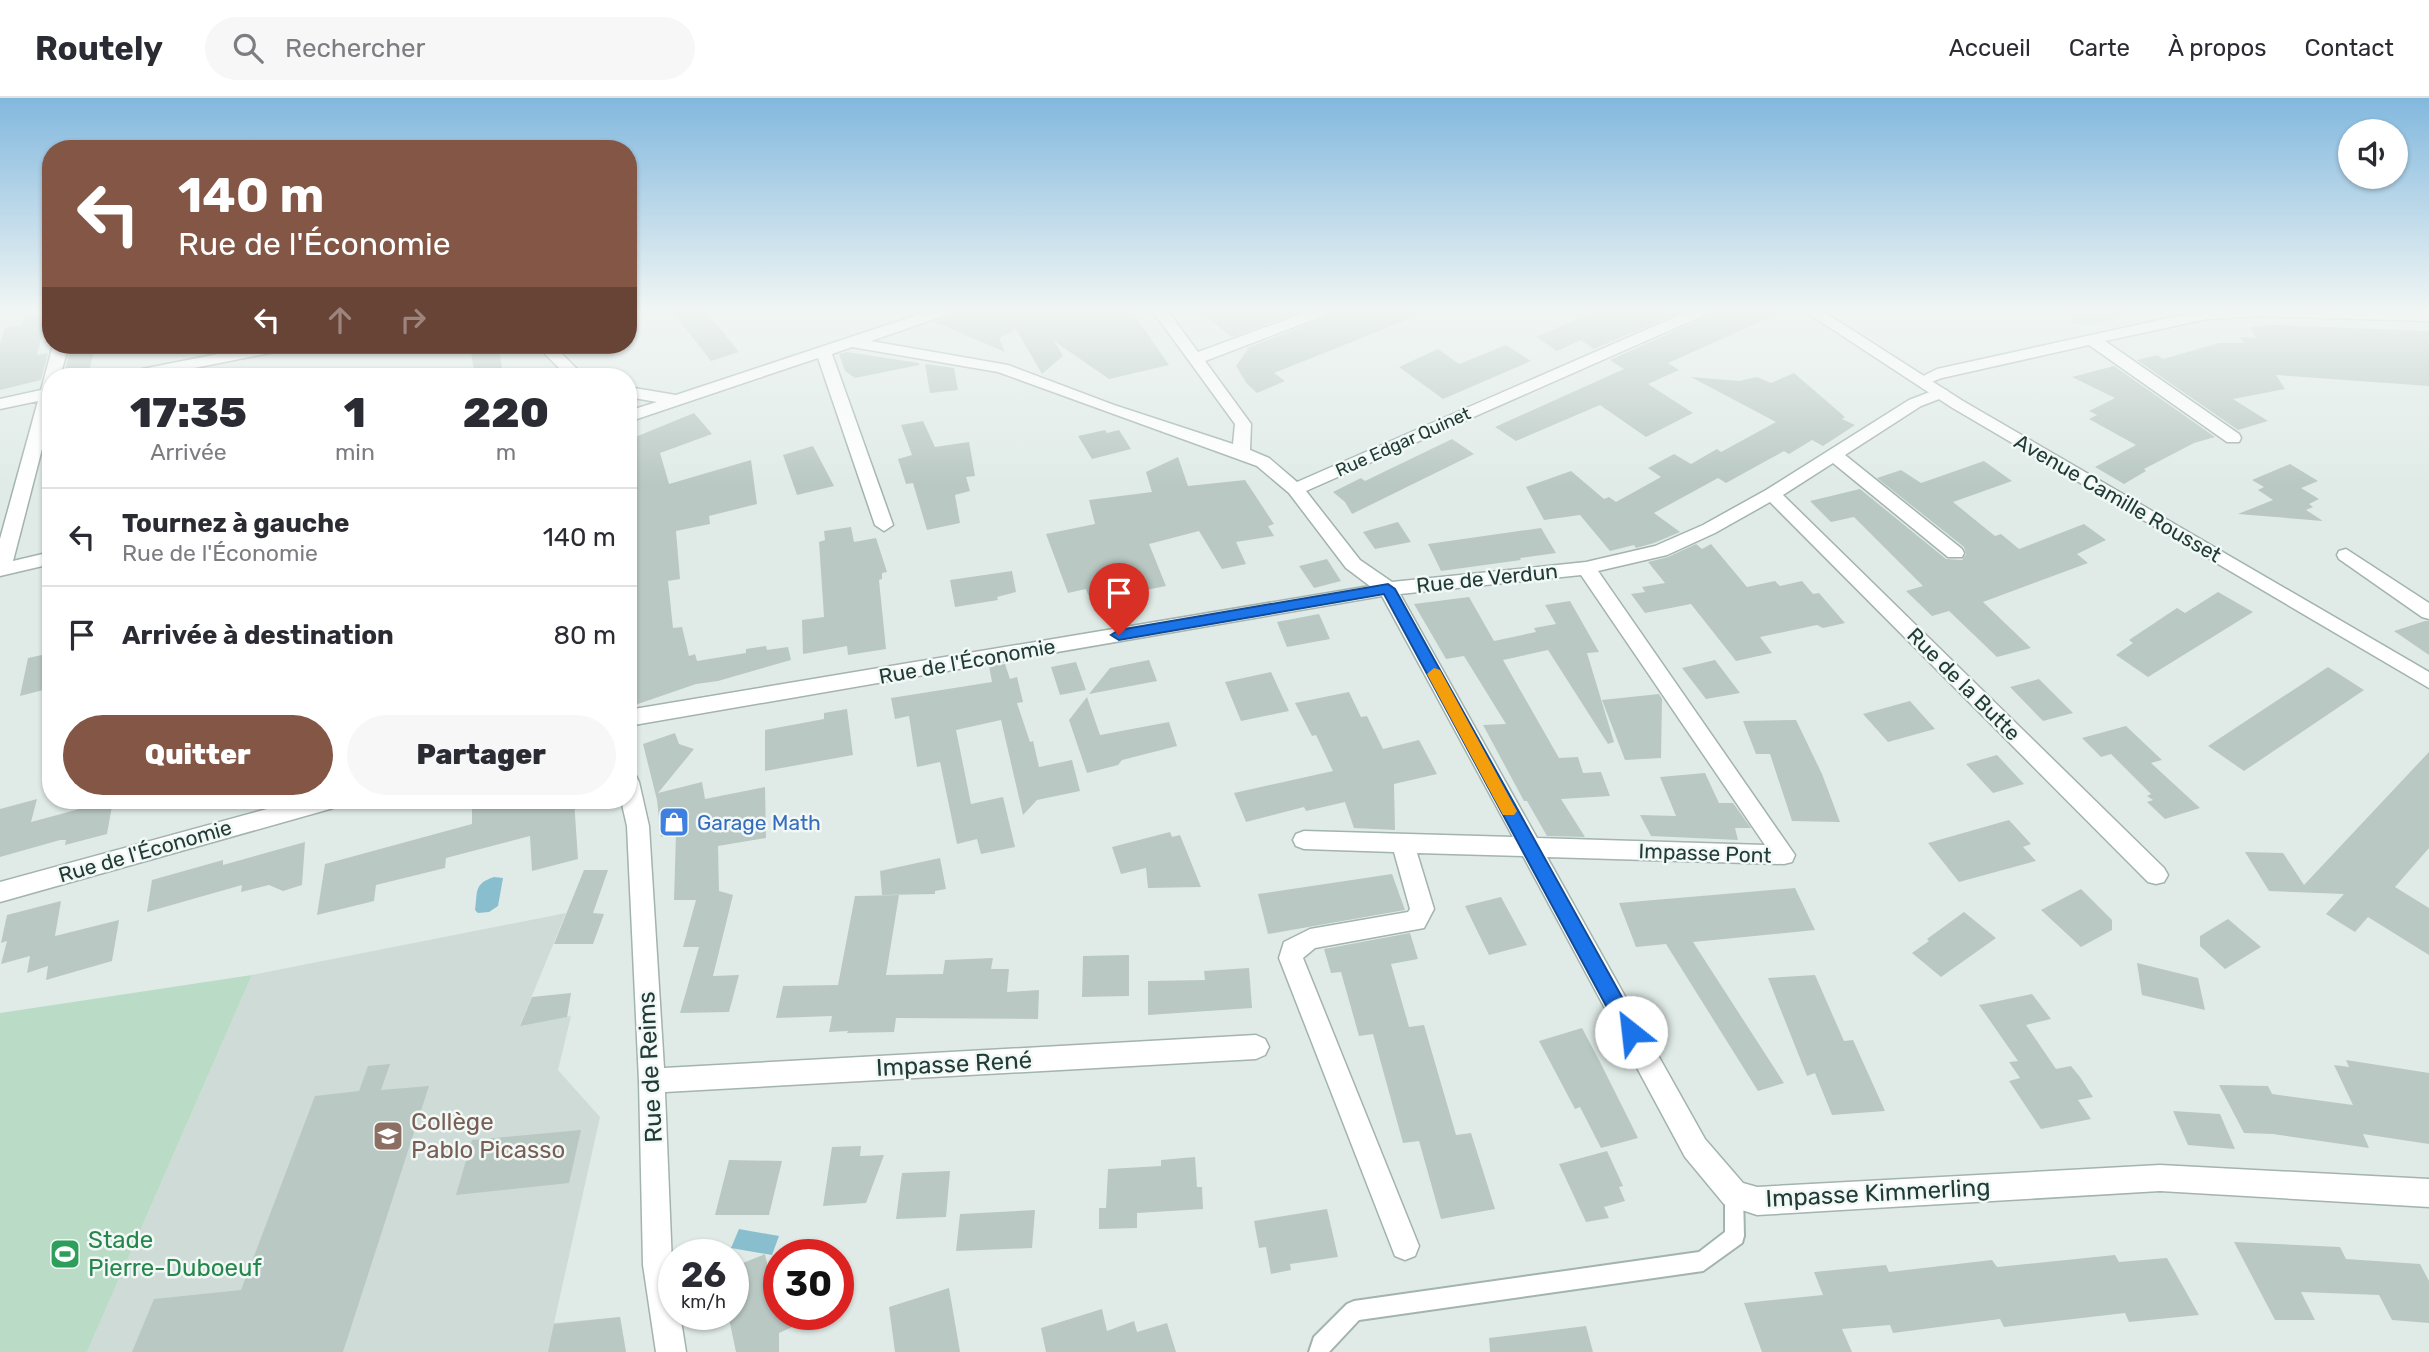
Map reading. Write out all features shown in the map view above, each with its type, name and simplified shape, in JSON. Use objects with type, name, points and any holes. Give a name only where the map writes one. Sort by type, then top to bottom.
[{"type":"street","points":[[637,414],[773,369]]},
{"type":"street","points":[[830,369],[884,525]]},
{"type":"street","name":"Rue de Verdun","points":[[1003,369],[1264,462],[1295,489],[1353,564],[1388,589],[1586,568],[1660,551],[1709,529],[1772,494],[1915,403],[1941,393]]},
{"type":"street","points":[[1202,369],[1243,424],[1241,452]]},
{"type":"street","name":"Rue Edgar Quinet","points":[[1295,489],[1570,369]]},
{"type":"street","name":"Avenue Camille Rousset","points":[[1905,369],[1941,393],[2429,681]]},
{"type":"street","points":[[1923,380],[1963,369]]},
{"type":"street","points":[[2133,369],[2233,438]]},
{"type":"street","points":[[0,404],[42,389]]},
{"type":"street","points":[[637,393],[677,400]]},
{"type":"street","points":[[42,415],[0,570],[42,560]]},
{"type":"street","points":[[1834,455],[1955,553]]},
{"type":"street","name":"Rue de la Butte","points":[[1772,494],[2156,875]]},
{"type":"street","points":[[2346,555],[2429,612]]},
{"type":"street","name":"Impasse Pont","points":[[1304,840],[1784,855],[1586,568]]},
{"type":"street","points":[[1388,589],[1695,1148],[1734,1194]]},
{"type":"street","name":"Rue de l'Économie","points":[[637,716],[1388,589]]},
{"type":"street","name":"Rue de l'Économie","points":[[0,892],[298,809]]},
{"type":"street","name":"Rue de Reims","points":[[634,809],[638,826],[652,1081],[657,1265],[671,1352]]},
{"type":"street","points":[[1403,844],[1422,909],[1416,921],[1310,939],[1293,949],[1291,958],[1405,1246]]},
{"type":"street","name":"Impasse René","points":[[652,1081],[1256,1046]]},
{"type":"street","name":"Impasse Kimmerling","points":[[1734,1194],[1757,1201],[2160,1178],[2429,1192]]},
{"type":"lane","points":[[1319,1352],[1321,1344],[1353,1311],[1703,1261],[1735,1236],[1734,1194]]},
{"type":"shaded area","name":"Collège Pablo Picasso","points":[[566,913],[520,1025],[571,1016],[558,1070],[600,1117],[554,1323],[620,1317],[626,1352],[87,1352],[252,975]]},
{"type":"green space","name":"Stade Pierre-Duboeuf","points":[[252,975],[87,1352],[0,1352],[0,1013]]},
{"type":"water","points":[[494,877],[503,878],[498,906],[489,912],[478,913],[475,910],[478,889]]},
{"type":"water","points":[[739,1229],[779,1236],[778,1239],[763,1239],[763,1253],[749,1251],[749,1239],[735,1239]]},
{"type":"building","points":[[0,369],[42,369],[41,380],[0,390]]},
{"type":"building","points":[[844,369],[902,369],[855,378]]},
{"type":"building","points":[[926,369],[954,369],[958,390],[930,393]]},
{"type":"building","points":[[1094,369],[1154,369],[1109,379]]},
{"type":"building","points":[[1238,369],[1285,369],[1274,373],[1285,381],[1257,393],[1247,384]]},
{"type":"building","points":[[1401,369],[1514,369],[1443,399]]},
{"type":"building","points":[[1624,369],[1679,370],[1648,384],[1693,413],[1646,437],[1600,405],[1516,441],[1495,427]]},
{"type":"building","points":[[2104,369],[2118,369],[2215,437],[2194,443],[2144,469],[2146,471],[2124,484],[2095,467],[2136,445],[2089,419],[2097,415],[2089,411],[2115,398],[2072,377]]},
{"type":"building","points":[[2149,369],[2429,369],[2429,386],[2276,375],[2285,389],[2233,399],[2268,421],[2238,430]]},
{"type":"building","points":[[1794,373],[1845,417],[1842,419],[1855,425],[1823,446],[1812,440],[1789,454],[1784,451],[1726,483],[1718,478],[1654,513],[1680,532],[1636,548],[1634,545],[1610,551],[1580,515],[1544,520],[1526,487],[1571,471],[1604,499],[1609,497],[1616,502],[1661,477],[1648,468],[1674,454],[1691,464],[1717,449],[1721,452],[1776,422],[1691,377],[1739,381],[1757,377],[1771,383]]},
{"type":"building","points":[[694,413],[712,434],[660,453],[669,484],[751,460],[757,504],[709,516],[710,524],[676,531],[680,579],[668,581],[673,628],[682,627],[689,656],[695,654],[697,661],[746,653],[746,649],[766,646],[767,650],[788,647],[791,660],[718,681],[696,684],[637,704],[637,436]]},
{"type":"building","points":[[923,421],[935,447],[969,442],[975,476],[966,477],[970,491],[955,495],[960,523],[927,530],[913,483],[906,484],[898,459],[912,455],[901,425]]},
{"type":"building","points":[[1105,430],[1107,433],[1119,430],[1131,449],[1092,459],[1078,436]]},
{"type":"building","points":[[1452,439],[1474,454],[1352,514],[1345,502],[1333,492],[1361,478],[1365,481]]},
{"type":"building","points":[[813,446],[834,486],[797,495],[783,455]]},
{"type":"building","points":[[1178,457],[1188,486],[1245,480],[1274,524],[1268,526],[1274,536],[1236,542],[1246,564],[1222,569],[1199,531],[1149,544],[1166,586],[1111,597],[1113,602],[1093,607],[1086,589],[1068,593],[1046,534],[1095,524],[1089,500],[1152,492],[1146,472]]},
{"type":"building","points":[[1984,461],[2012,481],[1953,502],[1995,536],[2001,534],[2019,549],[2084,524],[2106,540],[2077,554],[2088,563],[1983,602],[2031,648],[1997,657],[1949,611],[1932,616],[1906,591],[1923,586],[1854,517],[1831,522],[1810,501],[1860,489],[1946,559],[1962,560],[1966,554],[1964,547],[1877,478],[1901,470],[1921,483]]},
{"type":"building","points":[[2290,464],[2318,481],[2301,488],[2319,499],[2309,504],[2313,507],[2306,510],[2323,521],[2238,514],[2273,500],[2258,490],[2264,487],[2252,480]]},
{"type":"building","points":[[1398,522],[1411,542],[1375,549],[1363,532]]},
{"type":"building","points":[[851,527],[854,542],[876,538],[887,572],[882,573],[882,579],[879,580],[886,649],[848,655],[847,646],[803,654],[802,620],[824,617],[819,542],[825,540],[824,531]]},
{"type":"building","points":[[1541,528],[1556,553],[1441,571],[1428,544]]},
{"type":"building","points":[[1696,544],[1702,549],[1711,544],[1747,587],[1775,581],[1780,586],[1802,581],[1813,594],[1819,593],[1845,623],[1823,628],[1817,625],[1760,637],[1772,653],[1736,661],[1691,604],[1645,613],[1631,594],[1645,592],[1642,587],[1665,583],[1648,562],[1668,557]]},
{"type":"building","points":[[1327,559],[1341,581],[1314,588],[1299,566]]},
{"type":"building","points":[[1012,571],[1016,592],[997,597],[998,600],[955,607],[950,580]]},
{"type":"building","points":[[2218,592],[2253,612],[2148,677],[2116,655],[2133,643],[2129,640],[2177,608],[2185,613]]},
{"type":"building","points":[[1469,597],[1494,641],[1536,632],[1534,628],[1556,624],[1545,605],[1570,601],[1599,652],[1587,653],[1614,742],[1608,744],[1548,650],[1503,660],[1559,758],[1578,757],[1583,773],[1601,772],[1610,796],[1561,799],[1585,837],[1547,836],[1527,801],[1524,801],[1483,725],[1506,724],[1464,656],[1446,659],[1414,604]]},
{"type":"building","points":[[1319,614],[1330,639],[1287,647],[1277,622]]},
{"type":"building","points":[[2429,621],[2429,655],[2394,631]]},
{"type":"building","points":[[42,655],[42,690],[20,696],[28,658]]},
{"type":"building","points":[[1149,660],[1157,681],[1089,694],[1110,668]]},
{"type":"building","points":[[1715,660],[1740,693],[1706,699],[1682,668]]},
{"type":"building","points":[[1076,662],[1086,690],[1060,695],[1051,667]]},
{"type":"building","points":[[1005,664],[1010,679],[1017,677],[1023,702],[1017,703],[1030,742],[1033,741],[1039,767],[1072,760],[1080,791],[1037,800],[1023,815],[1001,720],[956,730],[971,804],[1003,797],[1015,847],[981,854],[977,839],[957,844],[940,762],[917,767],[909,716],[895,719],[891,698],[992,682],[989,666]]},
{"type":"building","points":[[2328,667],[2364,690],[2244,771],[2208,746]]},
{"type":"building","points":[[1271,672],[1289,711],[1241,721],[1225,682]]},
{"type":"building","points":[[2039,679],[2073,713],[2043,721],[2010,687]]},
{"type":"building","points":[[1349,692],[1361,717],[1367,716],[1383,749],[1419,740],[1437,774],[1394,784],[1395,830],[1354,828],[1345,802],[1306,811],[1304,807],[1246,822],[1234,793],[1333,771],[1316,735],[1312,736],[1295,703]]},
{"type":"building","points":[[1659,694],[1662,699],[1661,758],[1625,760],[1602,700]]},
{"type":"building","points":[[1087,697],[1100,735],[1169,722],[1177,746],[1122,760],[1118,765],[1087,773],[1069,720]]},
{"type":"building","points":[[1910,701],[1935,729],[1888,742],[1863,714]]},
{"type":"building","points":[[847,709],[853,755],[765,771],[765,730],[824,719],[824,713]]},
{"type":"building","points":[[1796,720],[1822,774],[1840,822],[1792,821],[1770,754],[1756,754],[1743,721]]},
{"type":"building","points":[[2126,726],[2162,760],[2151,763],[2200,808],[2165,819],[2147,802],[2153,800],[2147,796],[2151,794],[2111,754],[2101,757],[2082,738]]},
{"type":"building","points":[[675,733],[679,744],[694,749],[658,793],[702,782],[705,799],[765,787],[766,838],[718,846],[719,891],[733,895],[713,976],[739,975],[729,1012],[680,1013],[699,947],[683,947],[696,900],[674,900],[676,833],[661,837],[657,800],[643,744]]},
{"type":"building","points":[[2429,752],[2429,848],[2395,887],[2429,908],[2429,955],[2368,917],[2355,932],[2326,914],[2344,894],[2269,891],[2245,852],[2283,853],[2304,885]]},
{"type":"building","points":[[1997,755],[2024,784],[1993,793],[1966,764]]},
{"type":"building","points":[[1705,773],[1719,803],[1733,803],[1751,828],[1735,828],[1738,840],[1651,836],[1640,815],[1676,816],[1660,777]]},
{"type":"building","points":[[37,799],[31,822],[79,809],[111,809],[107,834],[65,845],[66,840],[60,840],[0,857],[0,809]]},
{"type":"building","points":[[472,809],[575,809],[578,859],[532,871],[530,836],[446,858],[445,868],[376,885],[374,901],[317,915],[325,864],[472,824]]},
{"type":"building","points":[[2009,820],[2031,844],[2023,847],[2036,861],[1959,882],[1928,843]]},
{"type":"building","points":[[1170,832],[1172,837],[1180,835],[1201,887],[1148,888],[1146,868],[1121,874],[1112,847]]},
{"type":"building","points":[[305,842],[302,885],[283,891],[269,885],[241,892],[242,885],[147,912],[152,880],[223,860],[223,865]]},
{"type":"building","points":[[940,858],[946,889],[935,891],[935,894],[882,895],[880,871]]},
{"type":"building","points":[[584,870],[608,870],[593,913],[604,914],[593,944],[554,944]]},
{"type":"building","points":[[1392,874],[1405,910],[1268,934],[1258,894]]},
{"type":"building","points":[[1795,888],[1815,930],[1693,942],[1784,1083],[1758,1091],[1666,944],[1636,947],[1619,903]]},
{"type":"building","points":[[2081,889],[2112,920],[2112,930],[2081,947],[2041,910]]},
{"type":"building","points":[[899,895],[886,975],[943,974],[945,960],[993,958],[991,969],[1009,969],[1007,992],[1039,990],[1038,1019],[896,1018],[894,1032],[847,1033],[848,1031],[829,1032],[832,1016],[776,1018],[783,986],[838,985],[855,896]]},
{"type":"building","points":[[1501,897],[1527,945],[1489,955],[1465,906]]},
{"type":"building","points":[[61,901],[55,936],[119,920],[112,961],[46,980],[48,966],[27,973],[30,956],[1,964],[7,941],[1,943],[7,915]]},
{"type":"building","points":[[1964,912],[1996,938],[1941,977],[1912,953]]},
{"type":"building","points":[[2228,919],[2261,947],[2225,969],[2200,946],[2200,936]]},
{"type":"building","points":[[1410,933],[1418,959],[1391,964],[1409,1027],[1424,1025],[1456,1135],[1471,1133],[1495,1209],[1441,1219],[1419,1141],[1403,1143],[1373,1034],[1359,1036],[1341,972],[1331,973],[1324,949]]},
{"type":"building","points":[[1129,955],[1129,996],[1082,997],[1083,956]]},
{"type":"building","points":[[2137,963],[2198,978],[2205,1010],[2142,995]]},
{"type":"building","points":[[1249,968],[1252,1008],[1148,1015],[1148,981],[1205,980],[1204,971]]},
{"type":"building","points":[[1815,975],[1844,1041],[1853,1040],[1885,1111],[1832,1115],[1815,1073],[1807,1076],[1768,978]]},
{"type":"building","points":[[571,993],[567,1017],[520,1026],[532,997]]},
{"type":"building","points":[[2032,994],[2051,1019],[2026,1025],[2056,1069],[2071,1066],[2080,1077],[2093,1097],[2078,1100],[2091,1119],[2041,1129],[2009,1081],[2020,1078],[2009,1062],[2018,1061],[1979,1005]]},
{"type":"building","points":[[1582,1028],[1638,1138],[1601,1148],[1580,1107],[1575,1109],[1539,1041]]},
{"type":"building","points":[[2346,1060],[2429,1073],[2429,1144],[2363,1134],[2369,1148],[2273,1134],[2244,1133],[2219,1085],[2268,1086],[2272,1094],[2353,1105],[2334,1065],[2349,1067]]},
{"type":"building","points":[[390,1064],[381,1090],[429,1086],[343,1352],[132,1352],[154,1299],[241,1290],[315,1096],[359,1091],[368,1066]]},
{"type":"building","points":[[2173,1111],[2220,1114],[2235,1149],[2188,1145]]},
{"type":"building","points":[[581,1130],[569,1183],[456,1195],[472,1140]]},
{"type":"building","points":[[861,1146],[860,1156],[884,1155],[866,1203],[823,1206],[832,1147]]},
{"type":"building","points":[[1607,1151],[1623,1186],[1619,1187],[1625,1201],[1604,1207],[1609,1218],[1586,1222],[1559,1164]]},
{"type":"building","points":[[1195,1157],[1197,1187],[1202,1187],[1203,1209],[1137,1213],[1137,1228],[1099,1229],[1099,1208],[1106,1208],[1108,1169],[1161,1166],[1161,1160]]},
{"type":"building","points":[[729,1160],[782,1161],[769,1215],[715,1215]]},
{"type":"building","points":[[950,1171],[946,1217],[896,1219],[902,1173]]},
{"type":"building","points":[[1327,1209],[1338,1257],[1290,1264],[1291,1270],[1271,1274],[1266,1247],[1259,1248],[1254,1221]]},
{"type":"building","points":[[1035,1210],[1032,1248],[956,1251],[960,1214]]},
{"type":"building","points":[[2234,1242],[2340,1247],[2346,1259],[2420,1264],[2429,1281],[2429,1323],[2392,1320],[2379,1295],[2301,1292],[2315,1320],[2275,1320]]},
{"type":"building","points":[[763,1255],[763,1330],[785,1330],[779,1333],[779,1352],[736,1352],[731,1330],[749,1330],[749,1260]]},
{"type":"building","points":[[2115,1255],[2119,1262],[2167,1258],[2199,1315],[2129,1322],[2125,1313],[2004,1327],[2000,1319],[1893,1333],[1890,1325],[1842,1329],[1852,1352],[1762,1352],[1744,1303],[1823,1295],[1814,1272],[1886,1265],[1889,1272],[1992,1260],[1997,1267]]},
{"type":"building","points":[[949,1288],[960,1352],[895,1352],[889,1307]]},
{"type":"building","points":[[1102,1309],[1107,1331],[1134,1321],[1137,1332],[1167,1323],[1176,1352],[1046,1352],[1041,1328]]},
{"type":"building","points":[[620,1317],[626,1352],[548,1352],[554,1324]]},
{"type":"building","points":[[1586,1326],[1593,1352],[1490,1352],[1489,1338]]},
{"type":"slow traffic","points":[[1434,674],[1508,811]]},
{"type":"place","name":"Garage Math","points":[[674,822]]},
{"type":"place","name":"Collège Pablo Picasso","points":[[388,1136]]},
{"type":"place","name":"Stade Pierre-Duboeuf","points":[[65,1254]]},
{"type":"route","points":[[1119,635],[1388,589],[1631,1032]]}]
